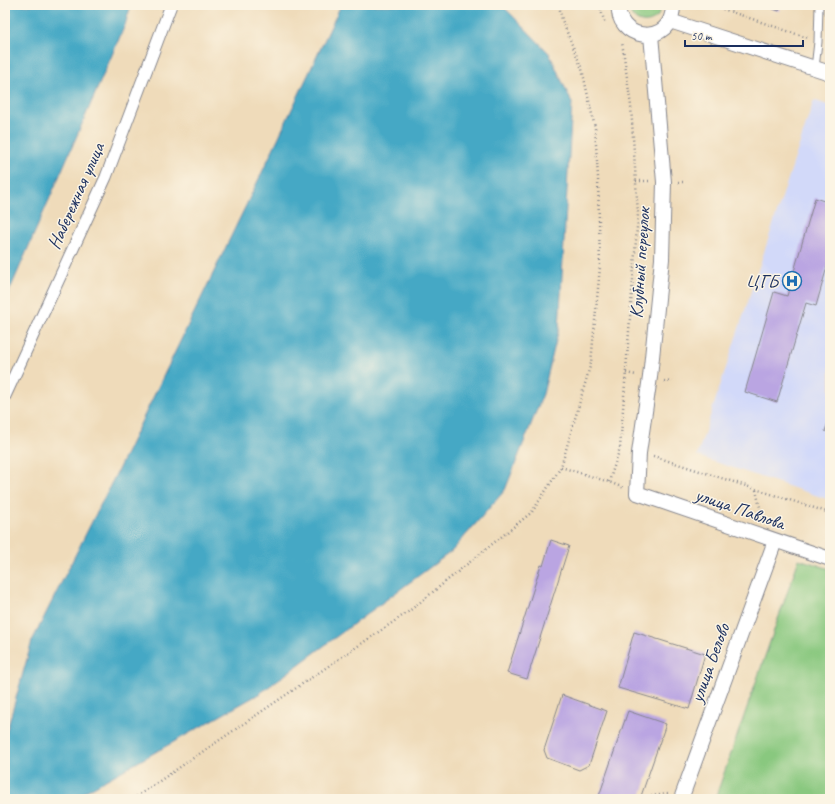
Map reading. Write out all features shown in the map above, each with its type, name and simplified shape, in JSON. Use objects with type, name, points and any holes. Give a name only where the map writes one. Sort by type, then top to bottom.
[{"type":"street","name":"Набережная улица","points":[[5,396],[106,177],[171,5]]},
{"type":"street","points":[[619,5],[618,10],[622,21],[629,30],[639,35],[651,35],[662,30],[670,21],[673,5]]},
{"type":"street","points":[[670,21],[830,73]]},
{"type":"street","name":"Клубный переулок","points":[[637,493],[639,453],[650,377],[662,259],[664,182],[651,35]]},
{"type":"street","name":"улица Павлова","points":[[637,493],[830,559]]},
{"type":"street","name":"улица Белово","points":[[681,799],[775,541]]},
{"type":"lane","points":[[815,68],[818,42],[819,5]]},
{"type":"path","points":[[133,799],[408,612],[532,512],[561,467],[591,363],[600,267],[598,178],[595,128],[582,70],[562,20],[559,5]]},
{"type":"path","points":[[716,5],[720,8],[818,42]]},
{"type":"path","points":[[561,467],[609,482],[620,448],[657,457],[830,513]]},
{"type":"shaded area","name":"ЦГБ","points":[[814,100],[830,106],[830,500],[697,456]]},
{"type":"green space","points":[[630,5],[660,5],[656,18],[645,22],[634,18],[631,13]]},
{"type":"green space","points":[[799,559],[830,569],[830,799],[715,799]]},
{"type":"water","points":[[5,5],[131,5],[125,25],[5,301]]},
{"type":"water","points":[[341,5],[502,5],[549,53],[572,103],[559,328],[543,394],[505,490],[452,551],[259,694],[72,799],[5,799],[5,737],[32,641],[117,472]]},
{"type":"building","points":[[762,5],[781,5],[779,11]]},
{"type":"building","points":[[830,193],[830,256],[816,306],[806,303],[777,402],[745,392],[774,292],[787,296],[815,198],[827,202]]},
{"type":"building","points":[[830,417],[830,433],[825,431]]},
{"type":"building","points":[[551,540],[569,546],[527,679],[507,673],[541,565],[543,566]]},
{"type":"building","points":[[634,632],[705,654],[689,709],[618,688]]},
{"type":"building","points":[[562,695],[607,711],[589,765],[579,770],[547,758],[544,750]]},
{"type":"building","points":[[628,711],[666,724],[640,799],[598,799]]},
{"type":"place","name":"ЦГБ","points":[[792,281]]}]
